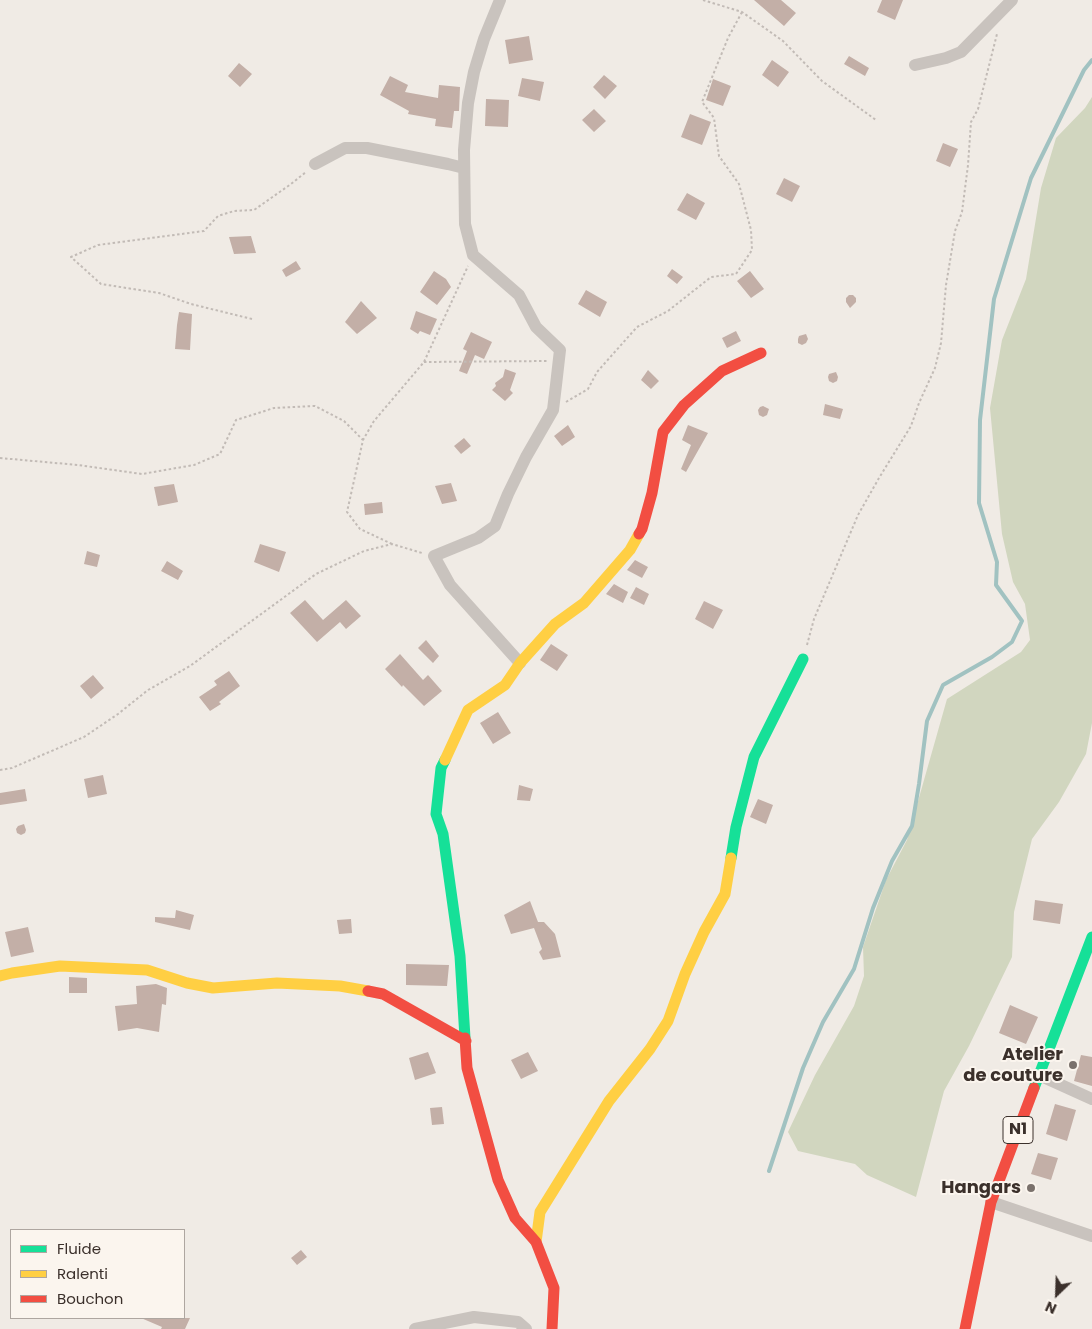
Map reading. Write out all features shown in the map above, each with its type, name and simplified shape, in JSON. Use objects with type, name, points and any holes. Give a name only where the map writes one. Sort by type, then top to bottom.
[{"type":"main road","points":[[552,1329],[554,1288],[536,1242],[514,1218],[498,1180],[467,1068],[460,956],[443,834],[436,814],[441,768],[468,710],[505,685],[520,663],[555,624],[584,603],[630,550],[642,529],[652,493],[663,432],[684,405],[722,371],[761,353]]},
{"type":"main road","points":[[536,1242],[540,1212],[609,1101],[650,1049],[668,1021],[685,974],[704,932],[725,894],[736,826],[754,757],[803,660]]},
{"type":"main road","name":"N1","points":[[965,1329],[991,1202],[1092,937]]},
{"type":"main road","points":[[0,976],[60,966],[147,970],[187,983],[213,988],[277,982],[340,986],[383,994],[466,1040]]},
{"type":"street","points":[[500,0],[484,39],[474,72],[464,150],[465,224],[474,255],[519,295],[536,327],[560,350],[559,361],[553,410],[526,457],[494,526],[478,538],[434,556],[450,585],[520,663]]},
{"type":"street","points":[[915,65],[946,58],[961,52],[1012,0]]},
{"type":"street","points":[[315,164],[345,148],[367,148],[464,168]]},
{"type":"street","points":[[1039,1075],[1092,1099]]},
{"type":"street","points":[[991,1202],[1092,1236]]},
{"type":"street","points":[[415,1329],[474,1317],[518,1322],[526,1329]]},
{"type":"path","points":[[703,0],[742,12],[783,41],[822,81],[876,120]]},
{"type":"path","points":[[553,410],[588,389],[597,372],[637,327],[668,311],[711,278],[736,274],[752,250],[751,230],[739,184],[719,156],[714,118],[702,102],[728,38],[742,12]]},
{"type":"path","points":[[803,660],[814,619],[858,515],[911,426],[935,368],[941,343],[946,284],[955,231],[962,212],[971,122],[978,109],[995,37],[999,30]]},
{"type":"path","points":[[252,319],[191,304],[159,293],[101,284],[71,256],[98,245],[204,231],[218,216],[234,211],[254,210],[291,184],[315,164]]},
{"type":"path","points":[[434,556],[392,544],[360,529],[347,512],[363,440],[374,421],[424,362],[474,255]]},
{"type":"path","points":[[424,362],[559,361]]},
{"type":"path","points":[[0,458],[78,465],[142,474],[194,464],[220,454],[236,420],[274,408],[315,406],[344,421],[363,440]]},
{"type":"path","points":[[0,770],[12,768],[84,737],[118,714],[148,690],[190,666],[316,574],[364,551],[392,544]]},
{"type":"green space","points":[[1092,97],[1092,723],[1086,754],[1059,802],[1032,839],[1014,912],[1012,957],[969,1046],[944,1091],[916,1197],[867,1175],[855,1164],[798,1151],[788,1132],[815,1075],[854,1006],[864,976],[863,947],[886,880],[907,840],[947,699],[1021,652],[1030,640],[1025,604],[1013,582],[1002,534],[990,408],[1002,340],[1026,279],[1041,188],[1056,138],[1085,108]]},
{"type":"building","points":[[754,0],[781,0],[796,13],[784,26]]},
{"type":"building","points":[[882,0],[903,0],[895,20],[877,12]]},
{"type":"building","points":[[529,36],[533,60],[509,64],[505,40]]},
{"type":"building","points":[[849,56],[869,68],[865,76],[844,64]]},
{"type":"building","points":[[772,60],[789,72],[778,87],[762,75]]},
{"type":"building","points":[[239,63],[252,74],[240,87],[228,76]]},
{"type":"building","points":[[604,75],[617,86],[605,99],[593,87]]},
{"type":"building","points":[[390,76],[408,85],[405,92],[438,98],[439,85],[460,87],[459,111],[454,111],[452,128],[435,126],[436,119],[408,114],[409,111],[380,95]]},
{"type":"building","points":[[522,78],[544,82],[540,101],[518,96]]},
{"type":"building","points":[[713,79],[731,86],[723,106],[706,100]]},
{"type":"building","points":[[486,99],[509,100],[508,127],[485,126]]},
{"type":"building","points":[[594,109],[606,121],[594,132],[582,120]]},
{"type":"building","points":[[690,114],[711,122],[702,145],[681,137]]},
{"type":"building","points":[[943,143],[958,149],[950,167],[936,161]]},
{"type":"building","points":[[784,178],[800,186],[792,202],[776,194]]},
{"type":"building","points":[[687,193],[705,203],[696,220],[677,210]]},
{"type":"building","points":[[251,236],[256,253],[234,254],[229,237]]},
{"type":"building","points":[[296,261],[301,269],[286,277],[282,270]]},
{"type":"building","points":[[672,269],[683,277],[677,284],[667,276]]},
{"type":"building","points":[[434,271],[446,279],[451,287],[437,305],[420,292]]},
{"type":"building","points":[[750,271],[764,289],[751,298],[737,281]]},
{"type":"building","points":[[586,290],[607,302],[600,317],[578,304]]},
{"type":"building","points":[[849,295],[853,295],[856,298],[856,302],[850,308],[846,302],[846,298]]},
{"type":"building","points":[[361,301],[377,318],[357,334],[345,322]]},
{"type":"building","points":[[416,311],[437,319],[430,335],[420,331],[418,334],[410,329]]},
{"type":"building","points":[[179,312],[192,314],[190,350],[175,349]]},
{"type":"building","points":[[736,331],[741,341],[727,348],[722,338]]},
{"type":"building","points":[[471,332],[492,342],[484,359],[475,355],[467,374],[459,371],[467,351],[463,349]]},
{"type":"building","points":[[806,334],[808,339],[806,343],[802,345],[798,343],[799,336]]},
{"type":"building","points":[[505,369],[516,373],[510,390],[513,393],[505,401],[492,390],[496,386],[495,383],[503,377]]},
{"type":"building","points":[[648,370],[659,381],[651,389],[641,380]]},
{"type":"building","points":[[836,372],[837,381],[833,383],[829,381],[829,374]]},
{"type":"building","points":[[825,404],[843,409],[840,419],[823,415]]},
{"type":"building","points":[[763,406],[769,409],[767,415],[763,417],[759,415],[758,410]]},
{"type":"building","points":[[568,425],[575,437],[562,446],[554,436]]},
{"type":"building","points":[[688,425],[708,433],[686,472],[681,469],[691,445],[682,440]]},
{"type":"building","points":[[464,438],[471,446],[461,454],[454,446]]},
{"type":"building","points":[[451,483],[457,501],[442,504],[435,486]]},
{"type":"building","points":[[174,484],[178,502],[158,506],[154,487]]},
{"type":"building","points":[[382,502],[383,513],[365,515],[364,504]]},
{"type":"building","points":[[260,544],[286,552],[279,572],[254,562]]},
{"type":"building","points":[[87,551],[100,555],[97,567],[84,564]]},
{"type":"building","points":[[635,560],[648,567],[642,578],[627,570]]},
{"type":"building","points":[[167,561],[183,571],[178,580],[161,571]]},
{"type":"building","points":[[614,584],[628,592],[623,603],[606,594]]},
{"type":"building","points":[[636,587],[649,594],[644,605],[630,598]]},
{"type":"building","points":[[305,600],[323,620],[346,600],[361,616],[346,629],[340,622],[317,642],[290,613]]},
{"type":"building","points":[[704,601],[723,610],[713,629],[695,619]]},
{"type":"building","points":[[426,640],[439,656],[433,663],[418,648]]},
{"type":"building","points":[[551,644],[568,655],[557,671],[540,660]]},
{"type":"building","points":[[400,654],[423,680],[428,675],[442,691],[424,706],[385,669]]},
{"type":"building","points":[[229,671],[240,686],[219,702],[221,704],[210,711],[199,697],[217,685],[214,681]]},
{"type":"building","points":[[93,675],[104,688],[91,699],[80,686]]},
{"type":"building","points":[[498,712],[511,733],[493,744],[480,723]]},
{"type":"building","points":[[103,775],[107,794],[88,798],[84,779]]},
{"type":"building","points":[[519,785],[533,789],[530,801],[517,800]]},
{"type":"building","points":[[25,789],[27,801],[0,805],[0,793]]},
{"type":"building","points":[[758,799],[773,805],[766,824],[750,817]]},
{"type":"building","points":[[24,824],[25,833],[21,835],[17,833],[16,829],[18,826]]},
{"type":"building","points":[[1035,900],[1063,904],[1060,924],[1033,920]]},
{"type":"building","points":[[530,901],[538,922],[544,922],[555,934],[561,957],[543,960],[539,952],[542,949],[534,928],[511,934],[504,915]]},
{"type":"building","points":[[176,910],[194,915],[190,930],[155,922],[155,917],[175,918]]},
{"type":"building","points":[[351,919],[352,933],[339,934],[337,920]]},
{"type":"building","points":[[28,927],[34,952],[11,957],[5,932]]},
{"type":"building","points":[[406,964],[449,965],[447,986],[406,985]]},
{"type":"building","points":[[69,977],[87,978],[87,993],[69,993]]},
{"type":"building","points":[[156,984],[167,988],[166,1005],[162,1004],[159,1032],[137,1028],[118,1031],[115,1006],[137,1004],[136,986]]},
{"type":"building","points":[[1010,1005],[1038,1017],[1026,1044],[999,1033]]},
{"type":"building","points":[[428,1052],[436,1073],[415,1080],[409,1058]]},
{"type":"building","points":[[528,1052],[538,1071],[521,1079],[511,1060]]},
{"type":"building","points":[[1081,1055],[1092,1057],[1092,1086],[1074,1081]]},
{"type":"building","points":[[1055,1104],[1076,1110],[1067,1141],[1046,1134]]},
{"type":"building","points":[[442,1107],[444,1124],[432,1125],[430,1108]]},
{"type":"building","points":[[1038,1153],[1058,1158],[1051,1180],[1031,1174]]},
{"type":"building","points":[[301,1250],[307,1257],[297,1265],[291,1258]]},
{"type":"building","points":[[190,1318],[185,1329],[161,1329],[162,1327],[143,1319]]},
{"type":"waterway","points":[[769,1171],[803,1068],[823,1022],[854,969],[873,908],[892,861],[912,826],[927,721],[943,685],[992,657],[1012,642],[1022,621],[996,585],[997,562],[979,503],[980,420],[994,299],[1031,178],[1084,70],[1092,60]]},
{"type":"traffic: fast","points":[[731,858],[736,827],[754,757],[803,659]]},
{"type":"traffic: fast","points":[[445,760],[441,768],[436,814],[443,834],[460,956],[465,1038]]},
{"type":"traffic: fast","points":[[1034,1088],[1092,937]]},
{"type":"traffic: slow","points":[[445,760],[468,710],[505,685],[520,663],[555,624],[584,603],[630,550],[639,534]]},
{"type":"traffic: slow","points":[[536,1242],[540,1212],[609,1101],[650,1049],[668,1021],[685,974],[704,932],[725,894],[731,858]]},
{"type":"traffic: slow","points":[[0,976],[60,966],[147,970],[187,983],[213,988],[277,983],[340,986],[368,991]]},
{"type":"traffic: jam","points":[[639,534],[652,493],[663,432],[684,405],[722,371],[761,353]]},
{"type":"traffic: jam","points":[[368,991],[383,994],[466,1041]]},
{"type":"traffic: jam","points":[[465,1038],[467,1068],[498,1180],[515,1218],[536,1242],[554,1288],[552,1329]]},
{"type":"traffic: jam","points":[[965,1329],[991,1202],[1034,1088]]},
{"type":"place","name":"Atelier de couture","points":[[1073,1065]]},
{"type":"place","name":"Hangars","points":[[1031,1188]]}]
